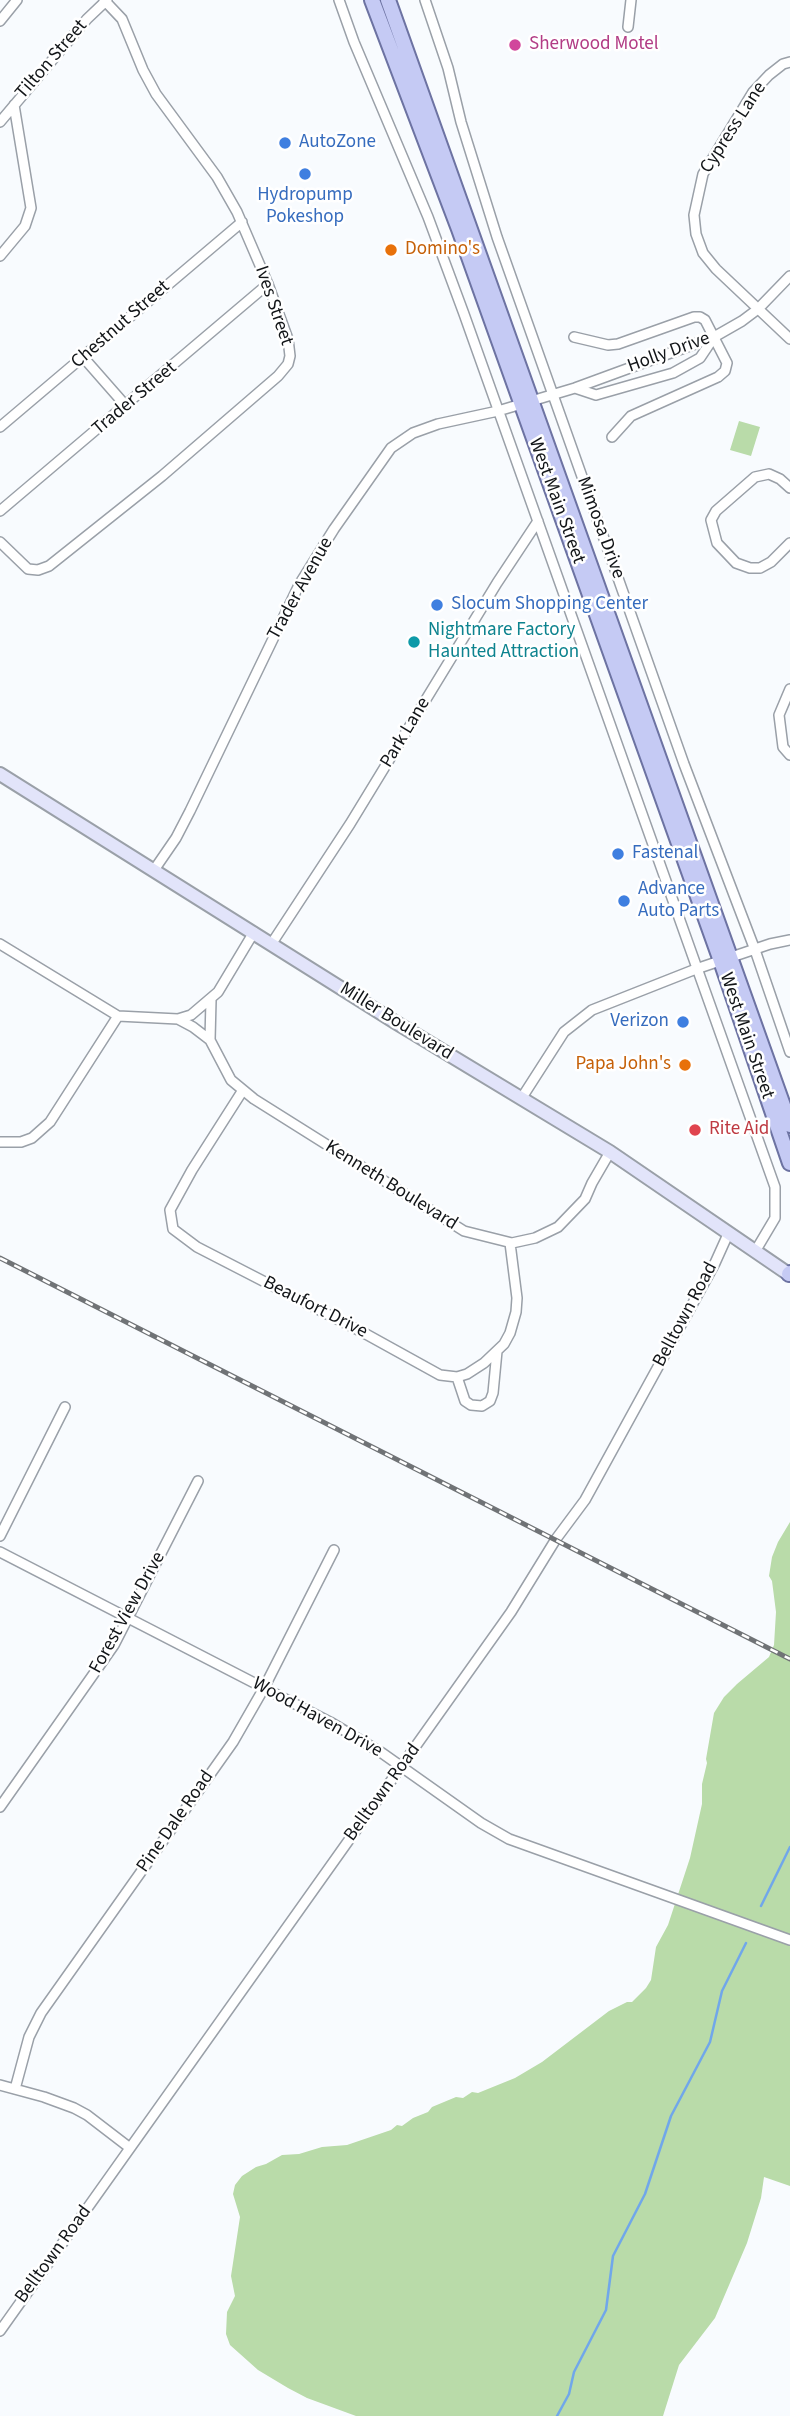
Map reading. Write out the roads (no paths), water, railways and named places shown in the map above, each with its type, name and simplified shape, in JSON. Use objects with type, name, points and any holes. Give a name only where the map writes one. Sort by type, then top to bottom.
[{"type":"main road","name":"West Main Street","points":[[372,0],[526,403]]},
{"type":"main road","name":"West Main Street","points":[[388,0],[526,403],[726,959],[790,1125]]},
{"type":"main road","name":"West Main Street","points":[[726,959],[790,1163]]},
{"type":"street","points":[[0,21],[17,0]]},
{"type":"street","name":"Tilton Street","points":[[0,122],[106,0]]},
{"type":"street","name":"Ives Street","points":[[0,542],[28,569],[38,570],[49,566],[181,461],[278,376],[288,364],[289,348],[268,285],[242,222],[217,177],[156,94],[122,19],[106,0]]},
{"type":"street","points":[[339,0],[428,217],[775,1187],[775,1217],[756,1250]]},
{"type":"street","name":"Mimosa Drive","points":[[425,0],[448,68],[497,237],[688,777],[755,950],[790,1052]]},
{"type":"street","points":[[628,27],[631,0]]},
{"type":"street","name":"Cypress Lane","points":[[790,62],[769,75],[753,92],[703,174],[694,215],[696,234],[703,253],[716,269],[790,339]]},
{"type":"street","points":[[0,257],[25,226],[31,214],[14,105]]},
{"type":"street","name":"Chestnut Street","points":[[0,427],[242,222]]},
{"type":"street","name":"Holly Drive","points":[[526,403],[714,337],[758,309],[790,276]]},
{"type":"street","name":"Trader Street","points":[[0,511],[268,285]]},
{"type":"street","points":[[575,337],[608,345],[618,344],[699,317],[705,320],[727,363],[718,377],[631,416],[611,438]]},
{"type":"street","points":[[575,388],[596,396],[673,373],[700,358],[714,337]]},
{"type":"street","points":[[83,358],[126,406]]},
{"type":"street","name":"Trader Avenue","points":[[154,870],[176,838],[190,811],[299,585],[334,529],[391,448],[413,433],[438,424],[526,403]]},
{"type":"street","points":[[790,488],[769,474],[755,477],[716,511],[711,520],[717,543],[736,564],[760,568],[771,562],[790,543]]},
{"type":"street","name":"Park Lane","points":[[272,943],[337,846],[491,593],[538,521]]},
{"type":"street","points":[[790,689],[779,715],[783,747],[790,755]]},
{"type":"street","name":"Miller Boulevard","points":[[0,774],[395,1022],[610,1152],[790,1274]]},
{"type":"street","points":[[177,1019],[191,1015],[211,1000],[225,983],[254,932]]},
{"type":"street","points":[[521,1099],[552,1047],[582,1016],[608,1002],[726,959],[790,940]]},
{"type":"street","name":"Kenneth Boulevard","points":[[0,944],[118,1016],[177,1019],[210,1040],[231,1080],[273,1113],[446,1222],[464,1231],[510,1243]]},
{"type":"street","points":[[210,1040],[211,1000]]},
{"type":"street","points":[[0,1142],[21,1142],[32,1138],[50,1122],[118,1016]]},
{"type":"street","name":"Beaufort Drive","points":[[243,1090],[174,1201],[170,1210],[173,1229],[198,1247],[440,1375],[457,1377]]},
{"type":"street","points":[[497,1350],[490,1401],[482,1406],[471,1405],[465,1401],[457,1377],[478,1368],[497,1350],[510,1333],[516,1312],[517,1283],[510,1243],[535,1238],[568,1219],[586,1199],[610,1152]]},
{"type":"street","name":"Belltown Road","points":[[0,2331],[511,1612],[556,1539],[585,1500],[715,1263],[729,1232]]},
{"type":"street","points":[[0,1536],[65,1406]]},
{"type":"street","name":"Forest View Drive","points":[[0,1807],[108,1655],[198,1481]]},
{"type":"street","name":"Pine Dale Road","points":[[15,2089],[29,2037],[41,2013],[233,1742],[264,1688],[334,1550]]},
{"type":"street","name":"Wood Haven Drive","points":[[0,1552],[330,1722],[481,1823],[524,1846],[790,1940]]},
{"type":"street","points":[[0,2085],[44,2096],[74,2108],[130,2148]]},
{"type":"waterway","points":[[761,1906],[790,1847]]},
{"type":"waterway","points":[[557,2416],[569,2394],[574,2372],[606,2310],[613,2256],[645,2194],[671,2116],[710,2042],[722,1991],[746,1943]]},
{"type":"railway","points":[[0,1258],[790,1659]]},
{"type":"place","name":"Sherwood Motel","points":[[515,45]]},
{"type":"place","name":"AutoZone","points":[[285,143]]},
{"type":"place","name":"Hydropump Pokeshop","points":[[305,174]]},
{"type":"place","name":"Domino's","points":[[391,250]]},
{"type":"place","name":"Slocum Shopping Center","points":[[437,605]]},
{"type":"place","name":"Nightmare Factory Haunted Attraction","points":[[414,642]]},
{"type":"place","name":"Fastenal","points":[[618,854]]},
{"type":"place","name":"Advance Auto Parts","points":[[624,901]]},
{"type":"place","name":"Verizon","points":[[683,1022]]},
{"type":"place","name":"Papa John's","points":[[685,1065]]},
{"type":"place","name":"Rite Aid","points":[[695,1130]]}]
